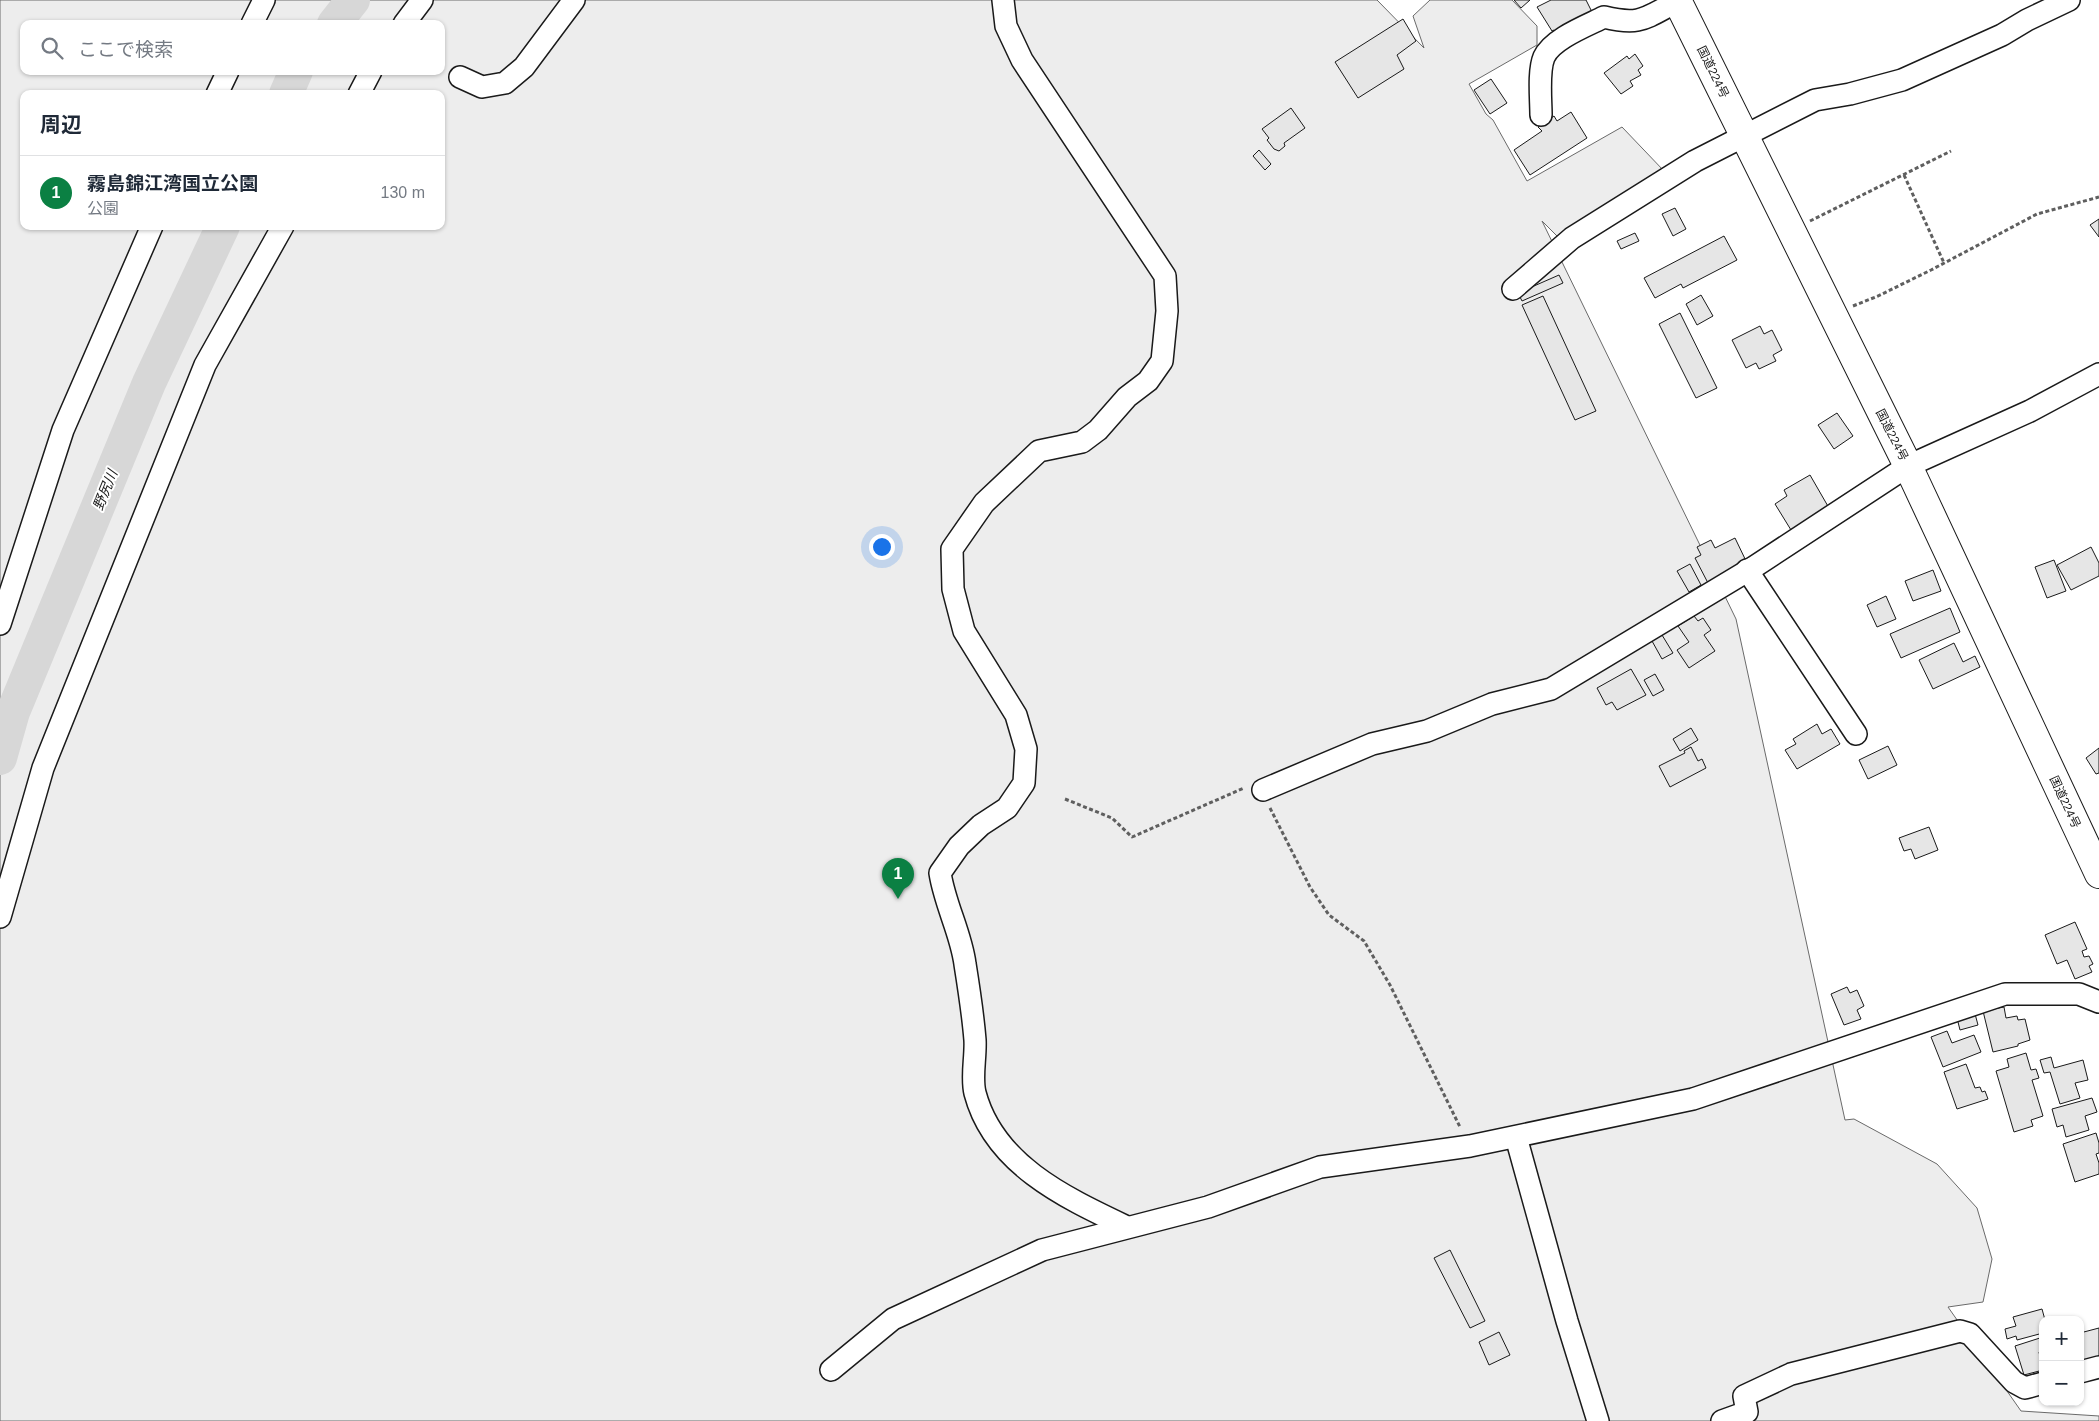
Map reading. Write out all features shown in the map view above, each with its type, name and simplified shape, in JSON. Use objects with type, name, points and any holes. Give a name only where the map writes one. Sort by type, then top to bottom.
[{"type":"highway","name":"国道224号","points":[[1677,1],[1908,466],[2099,874]]},
{"type":"lane","points":[[254,20],[264,0]]},
{"type":"lane","points":[[407,20],[422,0]]},
{"type":"lane","points":[[460,77],[482,87],[505,82],[524,67],[574,0]]},
{"type":"lane","points":[[1003,0],[1006,26],[1022,60],[1165,276],[1167,311],[1162,361],[1148,381],[1126,397],[1098,430],[1082,442],[1039,451],[984,503],[952,549],[953,589],[964,631],[1016,715],[1026,749],[1024,783],[1007,808],[981,825],[958,846],[940,873],[944,894],[959,937],[965,962],[975,1040],[975,1091],[984,1117],[1014,1160],[1046,1185],[1126,1227]]},
{"type":"lane","points":[[1514,289],[1572,238],[1695,162],[1815,100],[1850,94],[1910,77],[2002,35],[2027,20],[2069,0]]},
{"type":"lane","points":[[1541,115],[1543,58],[1551,46],[1604,17],[1625,22],[1638,21],[1677,1]]},
{"type":"lane","points":[[219,90],[226,75]]},
{"type":"lane","points":[[360,90],[369,75]]},
{"type":"lane","points":[[0,624],[63,430],[150,230]]},
{"type":"lane","points":[[0,917],[43,768],[205,365],[281,230]]},
{"type":"lane","points":[[1264,790],[1372,744],[1427,731],[1492,704],[1551,689],[1747,570],[1908,466],[2030,411],[2099,374]]},
{"type":"lane","points":[[1747,570],[1856,734]]},
{"type":"lane","points":[[831,1370],[893,1319],[1042,1250],[1208,1207],[1320,1167],[1470,1146],[1693,1099],[2005,994],[2079,994],[2099,1002]]},
{"type":"lane","points":[[1516,1137],[1567,1322],[1598,1421]]},
{"type":"lane","points":[[1722,1421],[1747,1412],[1744,1396],[1791,1374],[1960,1331],[1970,1334],[2014,1382],[2025,1388],[2039,1384]]},
{"type":"lane","points":[[2084,1371],[2099,1367]]},
{"type":"path","points":[[1791,231],[1951,152]]},
{"type":"path","points":[[1904,175],[1944,263]]},
{"type":"path","points":[[1832,315],[1878,296],[2037,214],[2099,197]]},
{"type":"path","points":[[1065,799],[1112,818],[1132,837],[1246,787],[1264,790],[1269,807],[1301,869],[1329,915],[1364,941],[1390,985],[1470,1146]]},
{"type":"shaded area","points":[[0,0],[1377,0],[1424,48],[1413,16],[1430,0],[1512,0],[1537,26],[1537,45],[1469,84],[1486,114],[1493,120],[1527,181],[1622,127],[1664,171],[1559,238],[1542,221],[1736,619],[1845,1120],[1854,1119],[1937,1164],[1977,1208],[1992,1259],[1983,1302],[1948,1307],[2021,1411],[2099,1416],[2099,1421],[0,1421]]},
{"type":"building","points":[[1514,0],[1530,0],[1521,8]]},
{"type":"building","points":[[1551,0],[1586,0],[1593,14],[1557,35],[1554,30],[1552,31],[1537,7]]},
{"type":"building","points":[[1403,19],[1416,41],[1397,55],[1404,69],[1358,98],[1335,62]]},
{"type":"building","points":[[1635,54],[1643,66],[1638,70],[1641,75],[1630,81],[1633,86],[1621,94],[1604,73],[1627,56],[1629,59]]},
{"type":"building","points":[[1491,79],[1507,103],[1490,114],[1474,90]]},
{"type":"building","points":[[1291,108],[1305,128],[1284,143],[1285,146],[1279,151],[1274,149],[1267,140],[1269,138],[1262,129]]},
{"type":"building","points":[[1571,112],[1587,138],[1530,175],[1514,150],[1542,131],[1538,127],[1554,116],[1557,121]]},
{"type":"building","points":[[1259,150],[1271,164],[1265,170],[1253,156]]},
{"type":"building","points":[[1675,208],[1686,229],[1673,236],[1662,214]]},
{"type":"building","points":[[2099,219],[2099,237],[2090,225]]},
{"type":"building","points":[[1635,233],[1639,241],[1621,249],[1617,241]]},
{"type":"building","points":[[1724,236],[1737,260],[1683,288],[1681,284],[1655,298],[1644,278]]},
{"type":"building","points":[[1559,275],[1563,283],[1522,301],[1518,293]]},
{"type":"building","points":[[1701,295],[1713,316],[1697,325],[1686,304]]},
{"type":"building","points":[[1543,296],[1596,411],[1575,420],[1522,305]]},
{"type":"building","points":[[1680,313],[1717,388],[1696,398],[1659,324]]},
{"type":"building","points":[[1760,326],[1764,334],[1772,330],[1782,350],[1773,355],[1776,361],[1759,369],[1756,363],[1746,368],[1732,340]]},
{"type":"building","points":[[1837,413],[1853,436],[1834,449],[1818,425]]},
{"type":"building","points":[[1810,475],[1829,508],[1791,530],[1775,504],[1787,496],[1784,490]]},
{"type":"building","points":[[1735,538],[1747,563],[1708,583],[1695,558],[1701,555],[1697,547],[1711,540],[1715,548]]},
{"type":"building","points":[[2091,547],[2099,563],[2099,576],[2071,590],[2057,565]]},
{"type":"building","points":[[2054,560],[2066,591],[2047,598],[2035,567]]},
{"type":"building","points":[[1690,564],[1701,585],[1689,592],[1677,571]]},
{"type":"building","points":[[1933,570],[1941,591],[1913,601],[1905,581]]},
{"type":"building","points":[[1886,596],[1896,619],[1877,627],[1867,605]]},
{"type":"building","points":[[1950,608],[1960,632],[1901,658],[1890,634]]},
{"type":"building","points":[[1694,616],[1698,621],[1703,618],[1711,630],[1704,635],[1715,651],[1689,668],[1677,650],[1689,642],[1678,626]]},
{"type":"building","points":[[1662,635],[1673,653],[1662,659],[1652,641]]},
{"type":"building","points":[[1954,643],[1963,662],[1975,656],[1980,667],[1933,689],[1919,660]]},
{"type":"building","points":[[1631,669],[1646,695],[1617,710],[1612,702],[1606,705],[1597,688]]},
{"type":"building","points":[[1655,674],[1664,690],[1653,696],[1644,680]]},
{"type":"building","points":[[1817,724],[1822,734],[1831,729],[1840,744],[1797,769],[1785,750],[1796,744],[1793,739]]},
{"type":"building","points":[[1691,728],[1698,740],[1680,751],[1673,739]]},
{"type":"building","points":[[1888,746],[1897,765],[1868,779],[1859,760]]},
{"type":"building","points":[[1691,747],[1698,761],[1702,759],[1706,768],[1670,787],[1659,766],[1685,753],[1684,751]]},
{"type":"building","points":[[2099,748],[2099,773],[2096,774],[2086,758]]},
{"type":"building","points":[[1929,827],[1938,850],[1915,859],[1911,849],[1904,851],[1899,838]]},
{"type":"building","points":[[2075,922],[2087,949],[2082,951],[2084,957],[2089,956],[2093,964],[2089,966],[2092,972],[2075,979],[2067,960],[2057,964],[2045,935]]},
{"type":"building","points":[[1847,987],[1850,993],[1857,990],[1864,1006],[1857,1010],[1861,1019],[1844,1025],[1831,994]]},
{"type":"building","points":[[2004,1007],[2006,1018],[2017,1016],[2018,1020],[2025,1019],[2030,1040],[2018,1044],[2018,1046],[1993,1052],[1983,1011]]},
{"type":"building","points":[[1974,1010],[1978,1025],[1960,1030],[1956,1014]]},
{"type":"building","points":[[1947,1031],[1952,1043],[1974,1035],[1981,1052],[1943,1067],[1931,1037]]},
{"type":"building","points":[[2026,1053],[2031,1070],[2036,1069],[2039,1078],[2032,1080],[2043,1116],[2031,1120],[2033,1126],[2014,1132],[1996,1071],[2009,1067],[2007,1059]]},
{"type":"building","points":[[2051,1057],[2054,1068],[2083,1060],[2088,1080],[2075,1083],[2080,1098],[2060,1104],[2050,1072],[2044,1073],[2040,1060]]},
{"type":"building","points":[[1966,1064],[1975,1088],[1980,1087],[1982,1092],[1985,1091],[1988,1099],[1957,1109],[1944,1072]]},
{"type":"building","points":[[2092,1098],[2097,1112],[2085,1116],[2089,1130],[2066,1137],[2063,1125],[2057,1127],[2052,1109]]},
{"type":"building","points":[[2096,1133],[2099,1143],[2099,1153],[2096,1154],[2099,1163],[2099,1174],[2075,1182],[2063,1144]]},
{"type":"building","points":[[1450,1250],[1485,1321],[1470,1328],[1434,1258]]},
{"type":"building","points":[[2042,1309],[2044,1316],[2039,1316],[2039,1334],[2017,1340],[2016,1336],[2007,1339],[2005,1329],[2016,1326],[2013,1317]]},
{"type":"building","points":[[2099,1328],[2099,1358],[2084,1361],[2084,1332]]},
{"type":"building","points":[[1499,1332],[1510,1355],[1489,1365],[1479,1342]]},
{"type":"building","points":[[2039,1338],[2039,1371],[2024,1375],[2015,1346]]},
{"type":"waterway","name":"野尻川","points":[[337,20],[353,0]]},
{"type":"waterway","name":"野尻川","points":[[288,90],[294,75]]},
{"type":"waterway","name":"野尻川","points":[[0,758],[13,712],[149,383],[221,230]]},
{"type":"place","name":"霧島錦江湾国立公園","points":[[898,899]]}]
